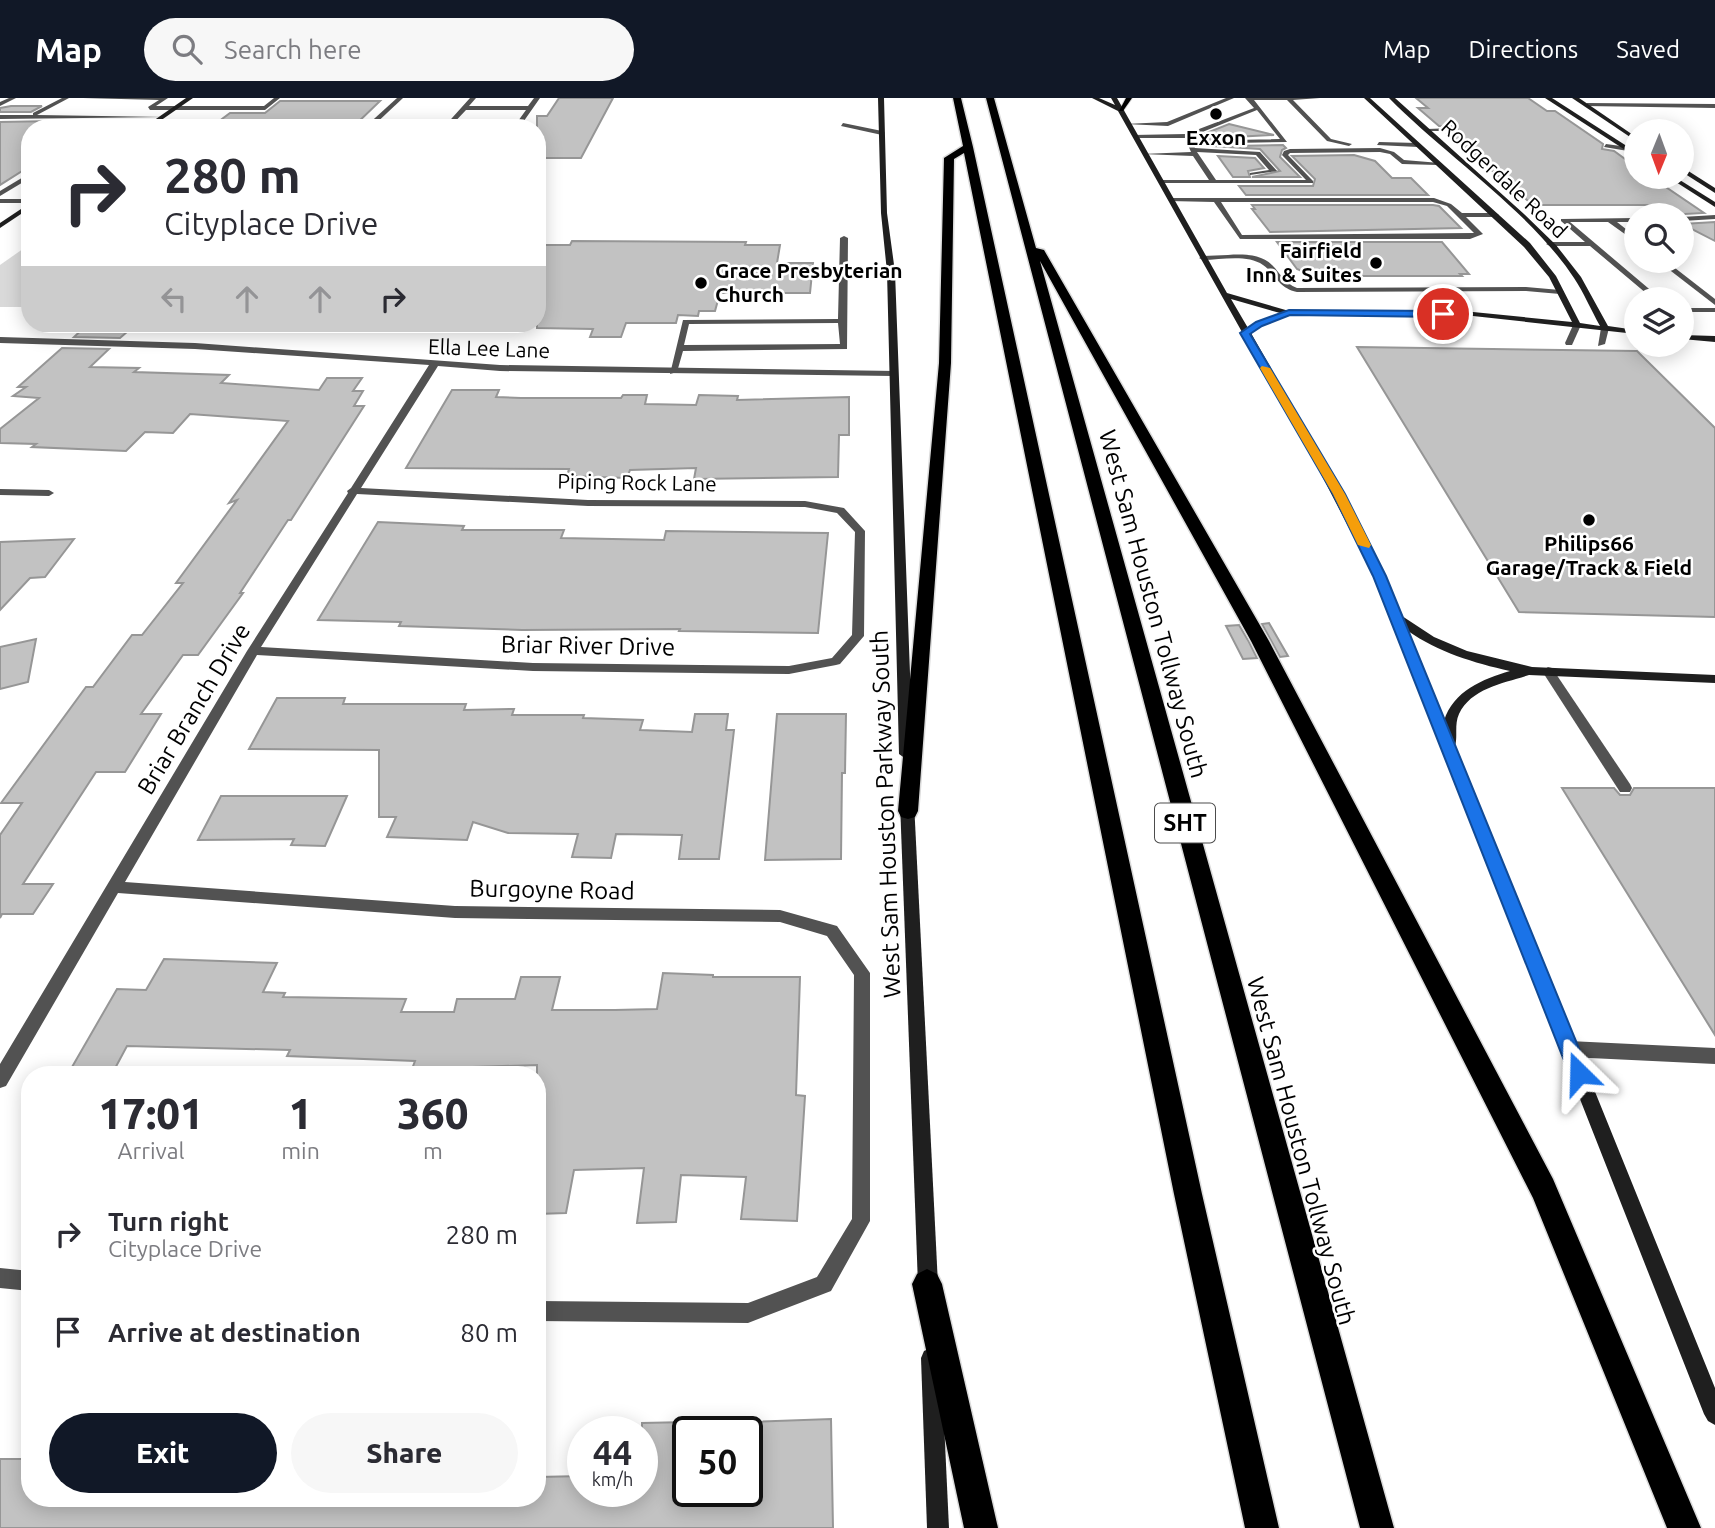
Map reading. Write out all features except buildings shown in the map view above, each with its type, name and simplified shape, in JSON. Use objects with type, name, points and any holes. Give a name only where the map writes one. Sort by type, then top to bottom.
[{"type":"highway","points":[[957,98],[1188,1194],[1262,1528]]},
{"type":"highway","name":"West Sam Houston Tollway South","points":[[993,107],[1377,1528]]},
{"type":"highway","points":[[908,811],[944,363],[949,158],[968,147]]},
{"type":"highway","points":[[1024,223],[1260,641],[1543,1189],[1684,1528]]},
{"type":"highway","points":[[928,1284],[981,1528]]},
{"type":"main road","points":[[160,119],[190,98]]},
{"type":"main road","points":[[1096,98],[1121,110]]},
{"type":"main road","points":[[1114,98],[1245,333],[1339,494],[1396,615],[1715,1414]]},
{"type":"main road","points":[[1121,110],[1129,98]]},
{"type":"main road","name":"Rodgerdale Road","points":[[1367,98],[1527,245],[1552,276],[1577,325]]},
{"type":"main road","name":"Rodgerdale Road","points":[[1392,98],[1522,215],[1550,244],[1577,277],[1605,328]]},
{"type":"main road","points":[[1548,98],[1622,150]]},
{"type":"main road","points":[[1575,98],[1624,131]]},
{"type":"main road","name":"West Sam Houston Parkway South","points":[[884,100],[884,213],[891,272],[908,811],[938,1528]]},
{"type":"main road","points":[[1418,145],[1443,145]]},
{"type":"main road","points":[[1694,177],[1715,191]]},
{"type":"main road","points":[[1690,189],[1715,205]]},
{"type":"main road","points":[[0,226],[21,210]]},
{"type":"main road","points":[[1496,215],[1522,215]]},
{"type":"main road","points":[[1223,294],[1289,313],[1473,314],[1624,330]]},
{"type":"main road","points":[[1245,333],[1259,324],[1289,313]]},
{"type":"main road","points":[[1694,338],[1715,339]]},
{"type":"main road","points":[[1396,615],[1437,644],[1463,655],[1532,671],[1715,679]]},
{"type":"main road","points":[[1456,765],[1449,738],[1452,714],[1466,695],[1487,682],[1532,671]]},
{"type":"street","points":[[0,104],[13,98]]},
{"type":"street","points":[[30,117],[66,98]]},
{"type":"street","points":[[86,98],[166,98]]},
{"type":"street","points":[[166,98],[150,108],[265,108],[277,98]]},
{"type":"street","points":[[225,108],[239,98]]},
{"type":"street","points":[[377,119],[400,98]]},
{"type":"street","points":[[454,119],[473,98]]},
{"type":"street","points":[[522,119],[537,98]]},
{"type":"street","points":[[1132,130],[1168,124],[1231,98]]},
{"type":"street","points":[[1242,98],[1317,98]]},
{"type":"street","points":[[1229,142],[1285,141],[1253,99]]},
{"type":"street","points":[[1288,99],[1329,140],[1343,144],[1418,145]]},
{"type":"street","points":[[1587,106],[1715,106]]},
{"type":"street","points":[[464,108],[530,108]]},
{"type":"street","points":[[1188,139],[1258,108]]},
{"type":"street","points":[[0,117],[163,117]]},
{"type":"street","points":[[843,125],[882,133]]},
{"type":"street","points":[[1132,130],[1203,141]]},
{"type":"street","points":[[1427,131],[1455,130]]},
{"type":"street","points":[[1188,139],[1214,182]]},
{"type":"street","points":[[1606,146],[1622,150]]},
{"type":"street","points":[[1161,182],[1311,182],[1285,155],[1290,151],[1380,150],[1392,153],[1402,162],[1437,163]]},
{"type":"street","points":[[1145,155],[1194,152],[1258,153],[1273,171],[1269,174],[1209,174]]},
{"type":"street","points":[[0,194],[21,181]]},
{"type":"street","points":[[1171,200],[1216,200],[1434,200],[1450,205],[1479,234],[1470,237],[1240,237],[1216,200]]},
{"type":"street","points":[[0,201],[21,202]]},
{"type":"street","points":[[1460,215],[1496,215]]},
{"type":"street","points":[[1694,218],[1715,217]]},
{"type":"street","points":[[1624,220],[1563,220],[1643,287]]},
{"type":"street","points":[[1610,220],[1624,231]]},
{"type":"street","points":[[679,348],[844,347],[844,238]]},
{"type":"street","points":[[1550,244],[1591,244]]},
{"type":"street","points":[[1203,258],[1256,259],[1269,266],[1282,285],[1297,290],[1526,289],[1560,292]]},
{"type":"street","points":[[1677,273],[1715,303]]},
{"type":"street","points":[[1694,310],[1715,310]]},
{"type":"street","points":[[673,372],[686,322],[842,321]]},
{"type":"street","points":[[1569,343],[1577,325]]},
{"type":"street","points":[[1601,344],[1605,328]]},
{"type":"street","name":"Ella Lee Lane","points":[[0,340],[195,346],[434,365],[673,372],[893,373]]},
{"type":"street","name":"Briar Branch Drive","points":[[0,1080],[253,651],[434,365]]},
{"type":"street","name":"Piping Rock Lane","points":[[352,491],[588,503],[805,504],[840,510],[860,531],[859,583]]},
{"type":"street","points":[[0,492],[49,493]]},
{"type":"street","name":"Briar River Drive","points":[[253,651],[533,667],[789,670],[836,660],[858,636],[859,583]]},
{"type":"street","points":[[1548,671],[1625,788]]},
{"type":"street","name":"Burgoyne Road","points":[[115,887],[455,912],[780,916],[832,931],[862,973],[861,1221],[824,1284],[748,1313],[546,1311]]},
{"type":"street","points":[[1569,1049],[1715,1056]]},
{"type":"street","points":[[0,1278],[21,1280]]},
{"type":"shaded area","points":[[21,250],[21,307],[0,307],[0,265]]},
{"type":"slow traffic","points":[[1265,368],[1339,494],[1365,545]]},
{"type":"place","name":"Exxon","points":[[1216,114]]},
{"type":"place","name":"Fairfield Inn & Suites","points":[[1376,263]]},
{"type":"place","name":"Grace Presbyterian Church","points":[[701,283]]},
{"type":"place","name":"Philips66 Garage/Track & Field","points":[[1589,520]]},
{"type":"route","points":[[1443,314],[1289,313],[1259,324],[1245,333],[1339,494],[1380,576],[1579,1073]]}]
